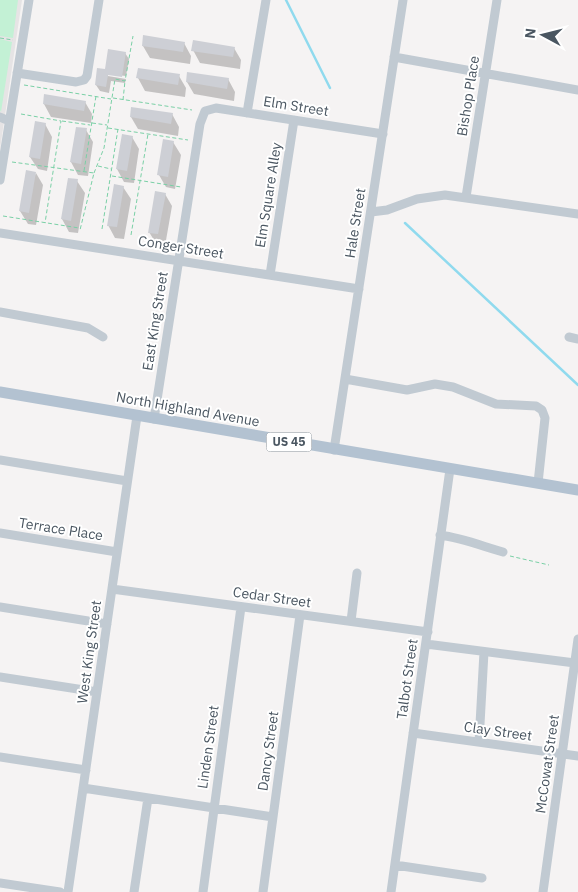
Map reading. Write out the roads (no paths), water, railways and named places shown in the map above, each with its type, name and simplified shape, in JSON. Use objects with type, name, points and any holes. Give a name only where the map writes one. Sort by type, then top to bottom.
[{"type":"main road","name":"North Highland Avenue","points":[[0,392],[578,490]]},
{"type":"street","points":[[0,180],[5,161],[28,0]]},
{"type":"street","points":[[17,73],[76,82],[84,80],[87,76],[99,0]]},
{"type":"street","points":[[247,113],[266,0]]},
{"type":"street","name":"Hale Street","points":[[334,450],[402,0]]},
{"type":"street","name":"Bishop Place","points":[[466,197],[497,0]]},
{"type":"street","points":[[394,57],[578,90]]},
{"type":"street","name":"Elm Street","points":[[205,111],[216,108],[383,134]]},
{"type":"street","name":"East King Street","points":[[154,419],[200,124],[205,111]]},
{"type":"street","points":[[0,117],[10,122]]},
{"type":"street","name":"Elm Square Alley","points":[[270,275],[294,120]]},
{"type":"street","points":[[371,212],[387,210],[433,195],[466,197],[578,214]]},
{"type":"street","name":"Conger Street","points":[[0,233],[359,289]]},
{"type":"street","points":[[0,312],[88,328],[103,337]]},
{"type":"street","points":[[345,379],[407,390],[435,384],[454,387],[496,404],[536,406],[542,410],[545,418],[538,483]]},
{"type":"street","name":"West King Street","points":[[68,892],[137,416]]},
{"type":"street","points":[[0,460],[127,481]]},
{"type":"street","name":"Talbot Street","points":[[391,892],[450,469]]},
{"type":"street","name":"Terrace Place","points":[[0,533],[117,552]]},
{"type":"street","points":[[440,535],[460,538],[470,544],[503,552]]},
{"type":"street","points":[[351,621],[357,573]]},
{"type":"street","name":"Cedar Street","points":[[112,589],[428,632]]},
{"type":"street","name":"Linden Street","points":[[203,892],[241,606]]},
{"type":"street","points":[[0,607],[107,624]]},
{"type":"street","name":"Dancy Street","points":[[263,892],[300,614]]},
{"type":"street","name":"McCowat Street","points":[[543,892],[578,639]]},
{"type":"street","points":[[426,644],[575,663]]},
{"type":"street","points":[[479,742],[484,652]]},
{"type":"street","points":[[0,677],[97,692]]},
{"type":"street","name":"Clay Street","points":[[413,733],[578,756]]},
{"type":"street","points":[[0,757],[86,770]]},
{"type":"street","points":[[83,788],[273,817]]},
{"type":"street","points":[[134,892],[148,798]]},
{"type":"street","points":[[395,865],[482,878]]},
{"type":"street","points":[[0,883],[60,892]]},
{"type":"waterway","points":[[286,0],[330,88]]},
{"type":"waterway","points":[[405,223],[578,385]]}]
